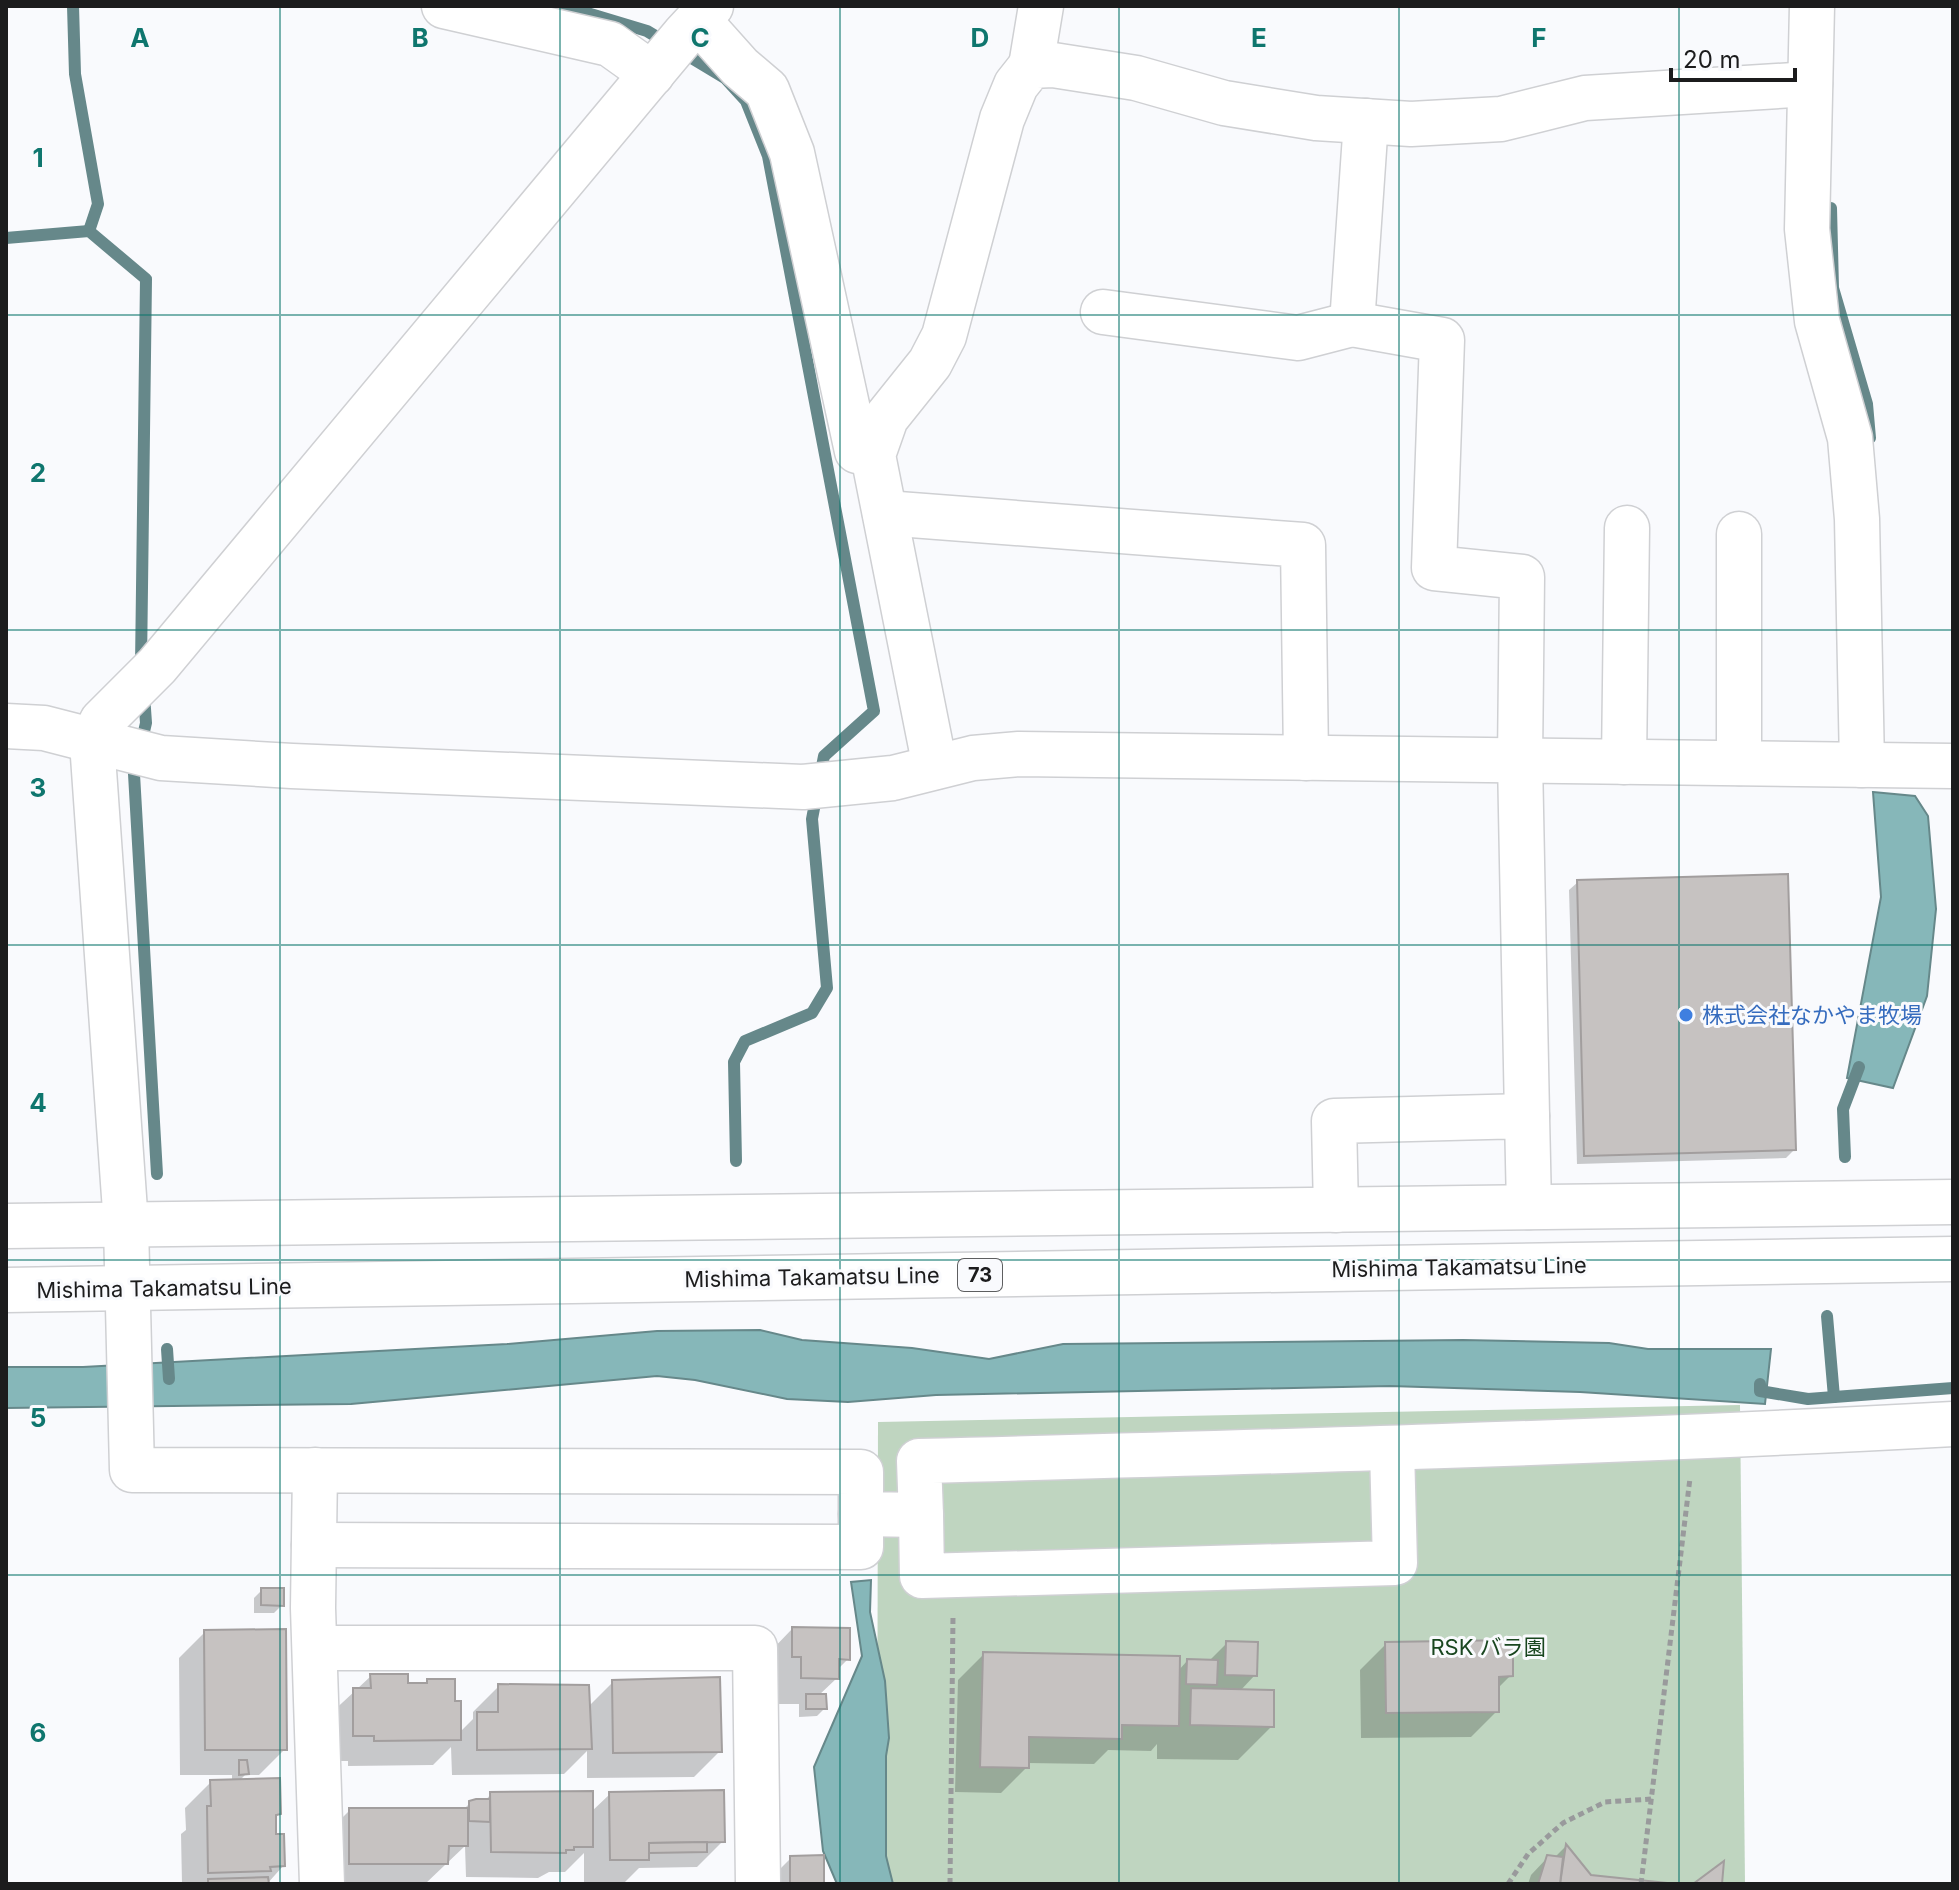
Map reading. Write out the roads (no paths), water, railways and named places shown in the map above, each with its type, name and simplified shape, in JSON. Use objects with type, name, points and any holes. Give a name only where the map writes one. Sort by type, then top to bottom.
[{"type":"street","points":[[444,6],[610,44],[652,74]]},
{"type":"street","points":[[935,767],[873,455],[886,418],[930,363],[944,336],[1002,119],[1016,85],[1031,66],[1041,6]]},
{"type":"street","points":[[1812,6],[1807,229],[1817,321],[1850,438],[1875,765]]},
{"type":"street","points":[[873,455],[857,451],[792,153],[780,121],[767,90],[740,67],[698,20],[157,666],[102,721],[125,750],[126,1225],[130,1288],[132,1470],[861,1472],[922,1576],[1395,1563],[1392,1449]]},
{"type":"street","points":[[1031,66],[1053,65],[1136,78],[1240,106],[1316,118],[1411,124],[1501,119],[1585,98],[1810,84]]},
{"type":"street","points":[[1352,324],[1366,121]]},
{"type":"street","points":[[1103,312],[1298,338],[1352,324],[1442,340],[1434,568],[1522,577],[1520,760],[1529,1207]]},
{"type":"street","points":[[885,513],[1303,545],[1306,758]]},
{"type":"street","points":[[1624,762],[1627,528]]},
{"type":"street","points":[[1739,534],[1739,763]]},
{"type":"street","points":[[6,726],[44,728],[125,750],[292,766],[823,785],[893,778],[973,758],[1019,754],[1953,766]]},
{"type":"street","points":[[1336,1210],[1334,1121],[1527,1116]]},
{"type":"street","points":[[6,1226],[1953,1202]]},
{"type":"street","name":"Mishima Takamatsu Line","points":[[6,1290],[1953,1259]]},
{"type":"street","points":[[314,1545],[861,1547],[887,1515],[919,1461],[1392,1449],[1749,1436],[1953,1424]]},
{"type":"street","points":[[315,1470],[315,1648],[322,1884]]},
{"type":"street","points":[[315,1648],[755,1648],[758,1884]]},
{"type":"water","points":[[1873,792],[1915,796],[1928,816],[1936,909],[1927,996],[1893,1088],[1847,1078],[1881,897]]},
{"type":"water","points":[[760,1330],[802,1340],[912,1348],[989,1359],[1063,1344],[1463,1340],[1609,1343],[1648,1349],[1771,1349],[1765,1404],[1580,1392],[1390,1386],[936,1395],[848,1402],[787,1399],[695,1380],[657,1376],[351,1404],[6,1408],[6,1367],[83,1367],[507,1344],[657,1331]]},
{"type":"water","points":[[871,1580],[870,1612],[885,1681],[889,1738],[886,1756],[886,1856],[893,1884],[837,1884],[823,1851],[814,1767],[862,1656],[851,1582]]},
{"type":"waterway","points":[[73,6],[75,74],[98,204],[89,231]]},
{"type":"waterway","points":[[564,6],[647,31],[725,78],[746,101],[768,156],[874,711],[824,756],[812,819],[827,988],[812,1013],[745,1041],[734,1062],[736,1161]]},
{"type":"waterway","points":[[1831,208],[1833,288],[1867,404],[1870,438]]},
{"type":"waterway","points":[[6,238],[89,231],[146,279],[141,665]]},
{"type":"waterway","points":[[144,695],[146,723],[134,774],[157,1174]]},
{"type":"waterway","points":[[1845,1157],[1843,1109],[1859,1067]]},
{"type":"waterway","points":[[1827,1316],[1834,1397]]},
{"type":"waterway","points":[[167,1349],[169,1379]]},
{"type":"waterway","points":[[1760,1384],[1760,1391],[1808,1399],[1953,1388]]},
{"type":"place","name":"株式会社なかやま牧場","points":[[1686,1015]]},
{"type":"park label","name":"RSK バラ園","points":[[1488,1647]]}]
